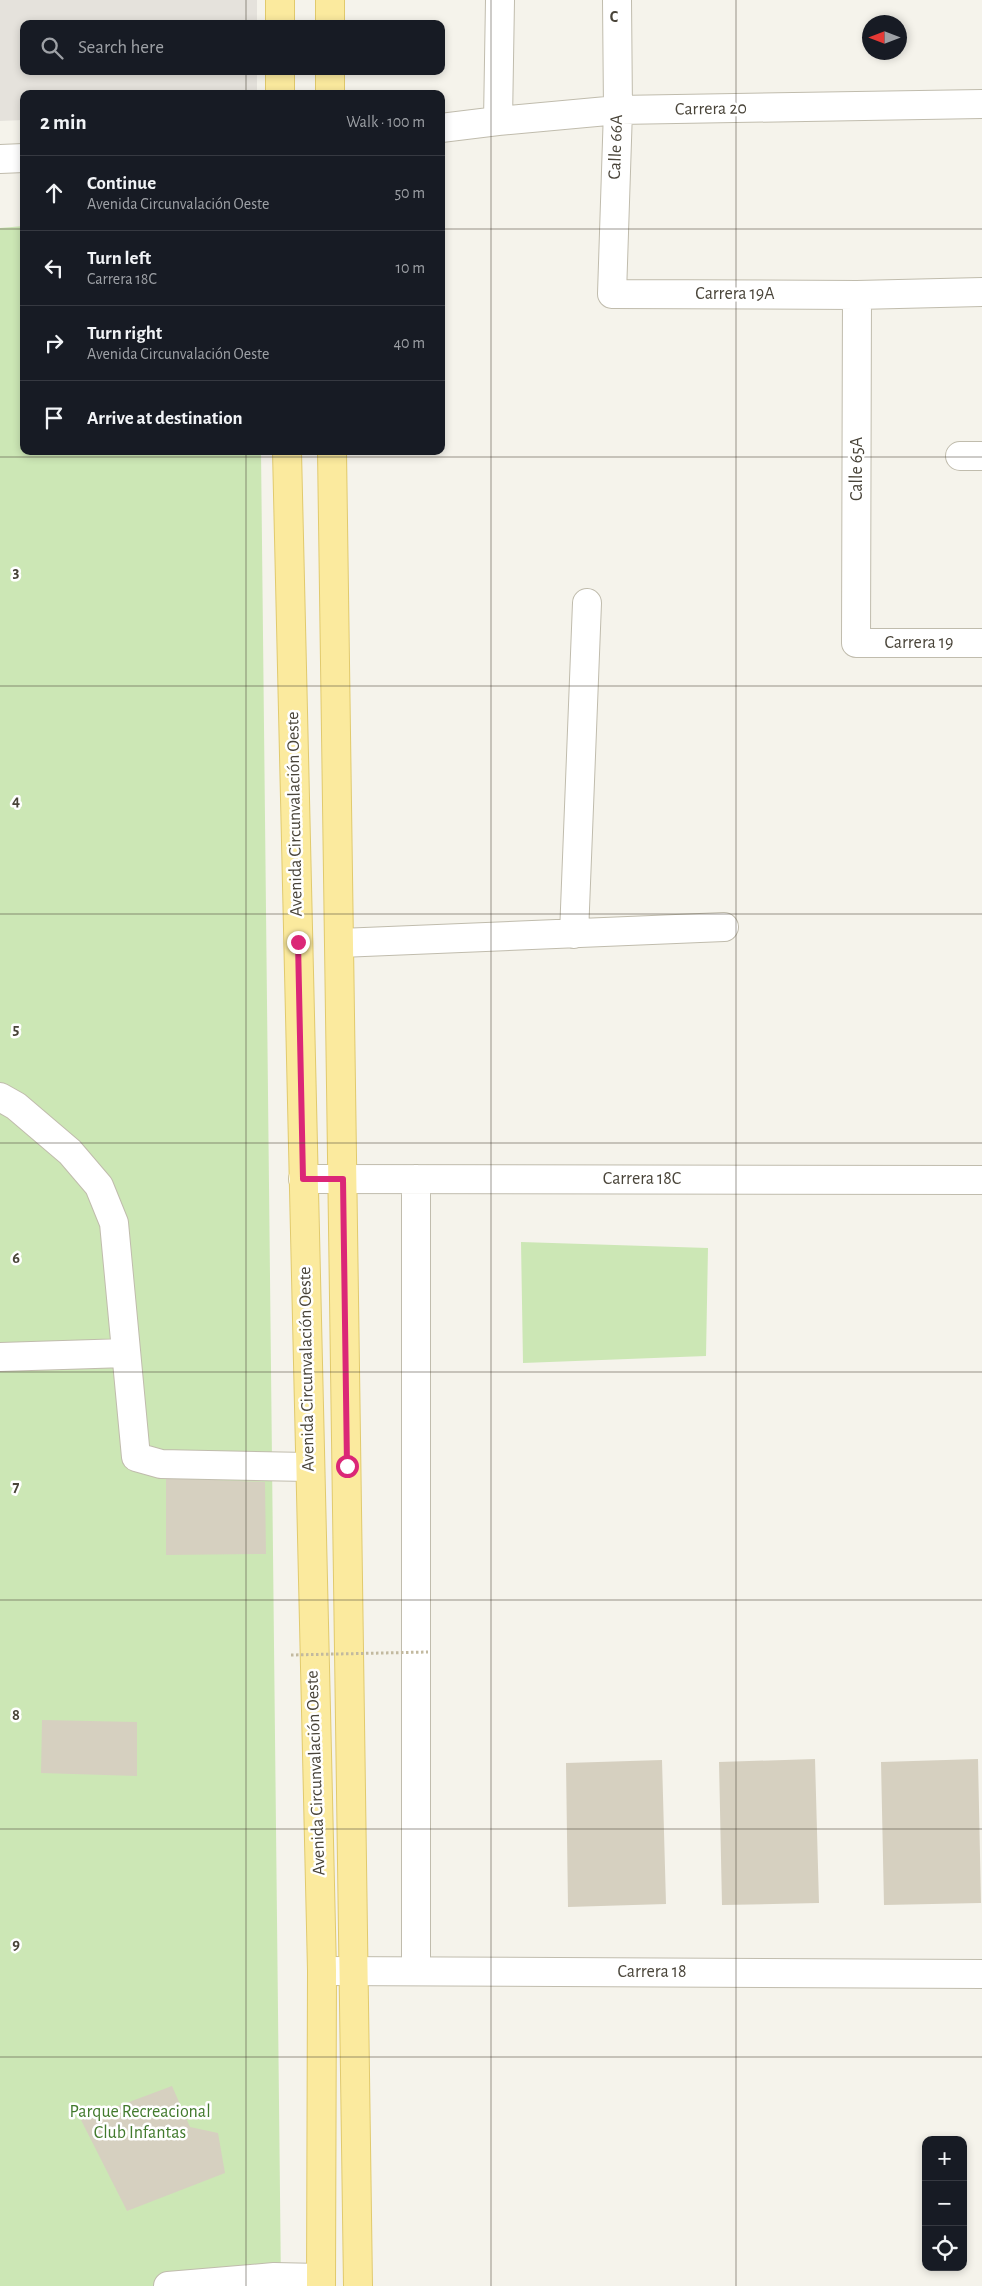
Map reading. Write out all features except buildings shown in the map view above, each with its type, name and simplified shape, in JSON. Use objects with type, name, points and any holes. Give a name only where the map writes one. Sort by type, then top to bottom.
[{"type":"main road","points":[[280,0],[280,20]]},
{"type":"main road","points":[[330,0],[330,20]]},
{"type":"main road","points":[[280,75],[280,90]]},
{"type":"main road","points":[[330,75],[330,90]]},
{"type":"main road","name":"Avenida Circunvalación Oeste","points":[[287,455],[322,1971],[320,2282]]},
{"type":"main road","name":"Avenida Circunvalación Oeste","points":[[332,455],[358,2286]]},
{"type":"street","points":[[498,121],[500,0]]},
{"type":"street","name":"Calle 66A","points":[[612,294],[618,110],[616,0]]},
{"type":"street","name":"Carrera 20","points":[[445,128],[618,110],[982,104]]},
{"type":"street","points":[[0,159],[20,158]]},
{"type":"street","name":"Carrera 19A","points":[[612,294],[857,295],[982,292]]},
{"type":"street","name":"Calle 65A","points":[[856,644],[857,295]]},
{"type":"street","points":[[574,934],[587,603]]},
{"type":"street","name":"Carrera 19","points":[[856,644],[982,643]]},
{"type":"street","points":[[340,943],[724,927]]},
{"type":"street","points":[[0,1097],[16,1106],[70,1152],[100,1186],[114,1223],[136,1457],[161,1464],[309,1467]]},
{"type":"street","name":"Carrera 18C","points":[[303,1179],[982,1180]]},
{"type":"street","points":[[416,1179],[416,1971]]},
{"type":"street","points":[[0,1357],[126,1353]]},
{"type":"street","name":"Carrera 18","points":[[322,1971],[982,1974]]},
{"type":"street","points":[[168,2286],[274,2278],[320,2282]]},
{"type":"path","points":[[291,1655],[428,1652]]},
{"type":"shaded area","points":[[0,0],[257,0],[257,20],[20,20],[20,75],[257,75],[257,90],[20,90],[20,120],[0,121]]},
{"type":"green space","name":"Parque Recreacional Club Infantas","points":[[20,226],[20,455],[261,455],[281,2286],[0,2286],[0,228]]},
{"type":"green space","points":[[521,1242],[708,1248],[706,1356],[523,1363]]},
{"type":"route","points":[[298,942],[303,1179],[343,1179],[347,1466]]}]
